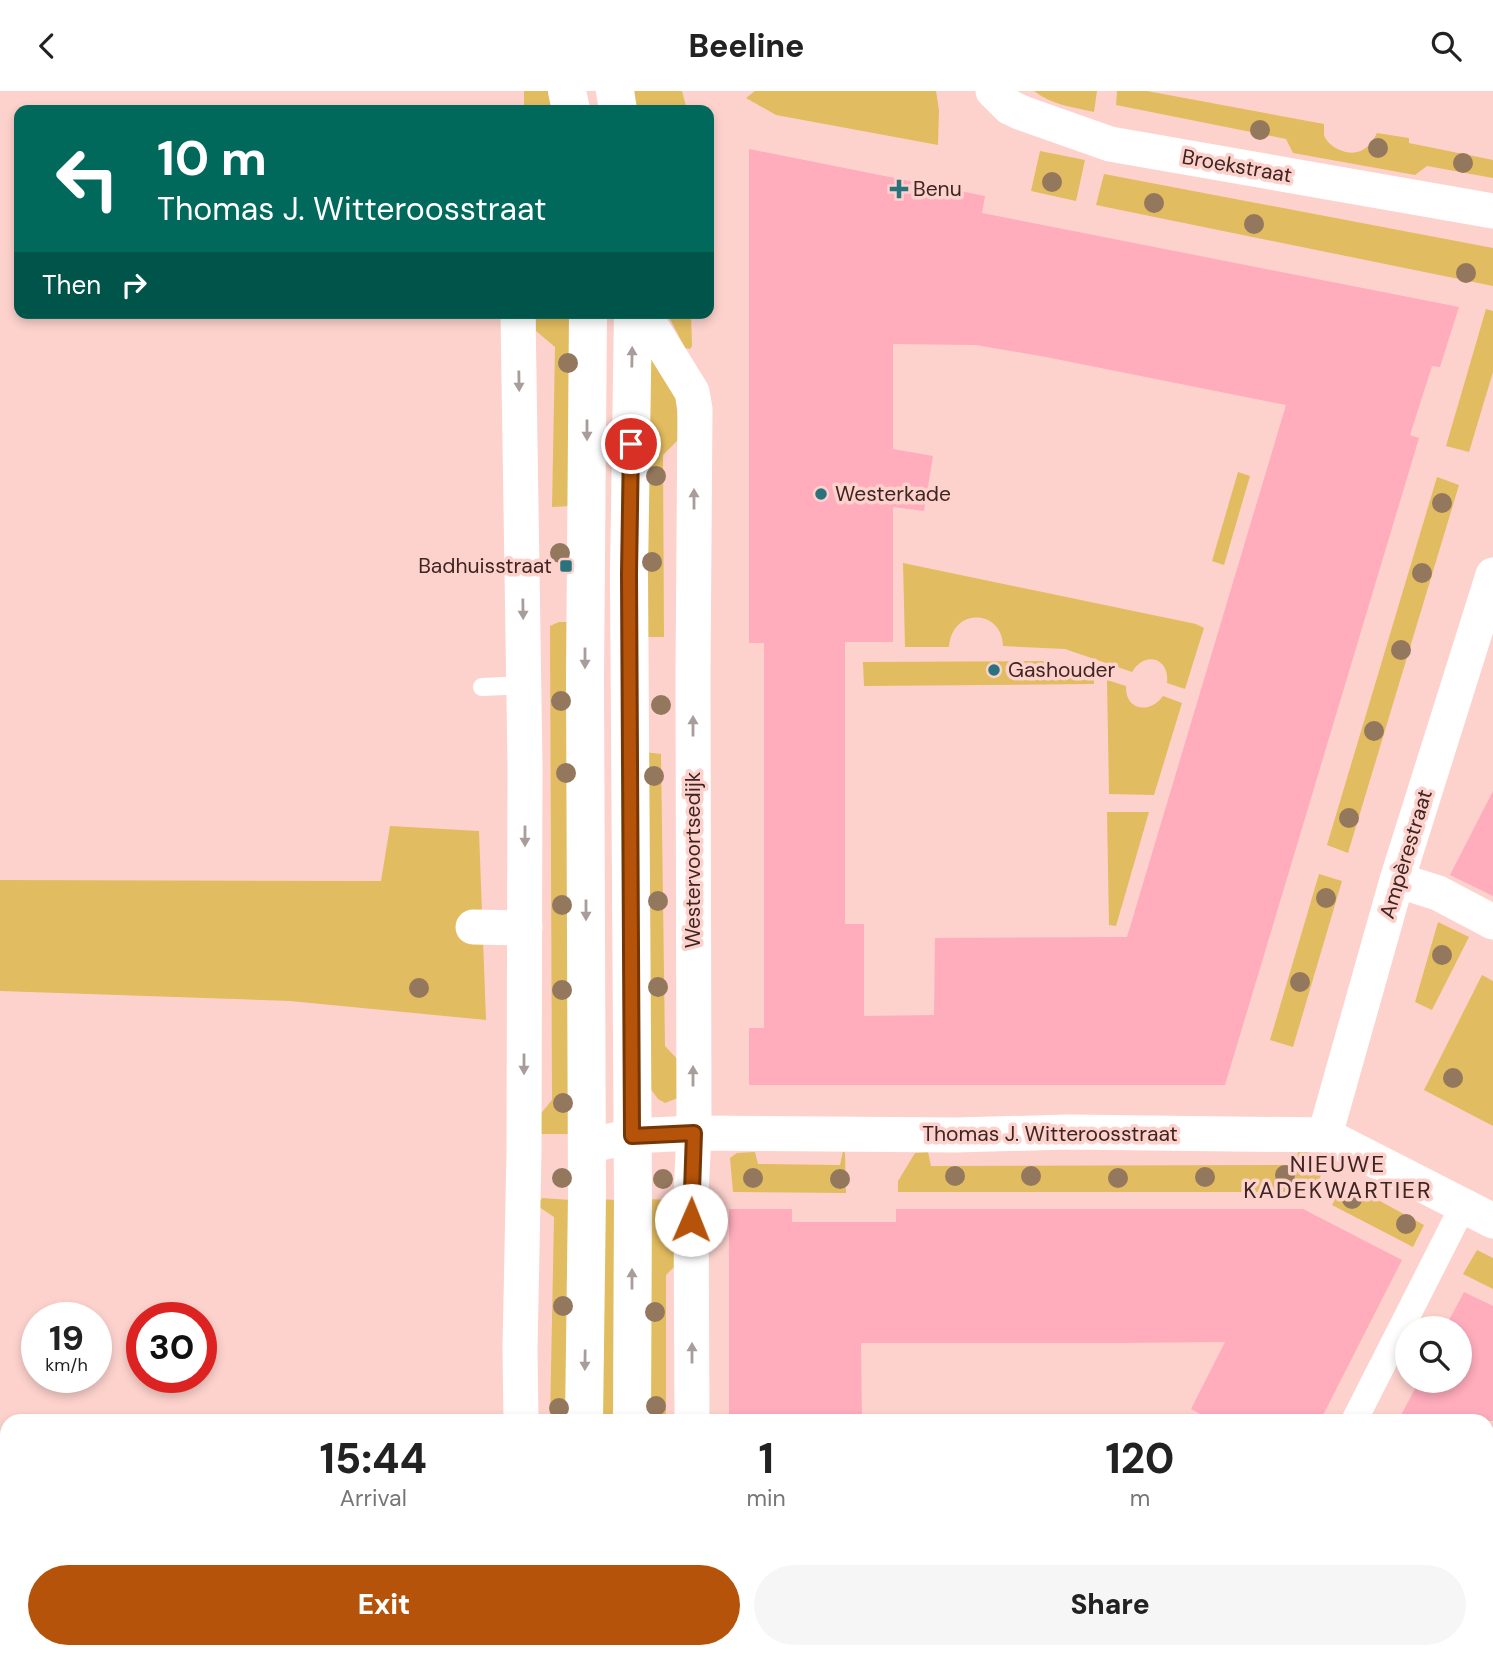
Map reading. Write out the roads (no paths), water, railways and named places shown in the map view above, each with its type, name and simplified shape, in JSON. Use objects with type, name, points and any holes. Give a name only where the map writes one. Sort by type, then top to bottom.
[{"type":"main road","points":[[584,1414],[587,1146],[587,319]]},
{"type":"main road","points":[[632,1414],[629,574],[633,319]]},
{"type":"street","name":"Broekstraat","points":[[993,91],[1009,107],[1022,113],[1110,144],[1493,211]]},
{"type":"street","points":[[517,319],[524,685],[525,928],[521,1414]]},
{"type":"street","name":"Westervoortsedijk","points":[[647,319],[692,393],[695,409],[692,1414]]},
{"type":"street","name":"Ampèrestraat","points":[[1325,1135],[1397,880],[1493,575]]},
{"type":"street","points":[[1397,880],[1438,893],[1493,922]]},
{"type":"street","points":[[472,927],[525,928]]},
{"type":"street","name":"Thomas J. Witteroosstraat","points":[[587,1146],[632,1136],[694,1133],[956,1135],[1081,1132],[1325,1135],[1478,1213]]},
{"type":"street","points":[[1358,1414],[1478,1213]]},
{"type":"lane","points":[[482,687],[524,685]]},
{"type":"place","name":"Benu","points":[[899,189]]},
{"type":"place","name":"Westerkade","points":[[821,494]]},
{"type":"place","name":"Badhuisstraat","points":[[566,566]]},
{"type":"place","name":"Gashouder","points":[[994,670]]},
{"type":"district","name":"NIEUWE KADEKWARTIER","points":[[1338,1177]]}]
